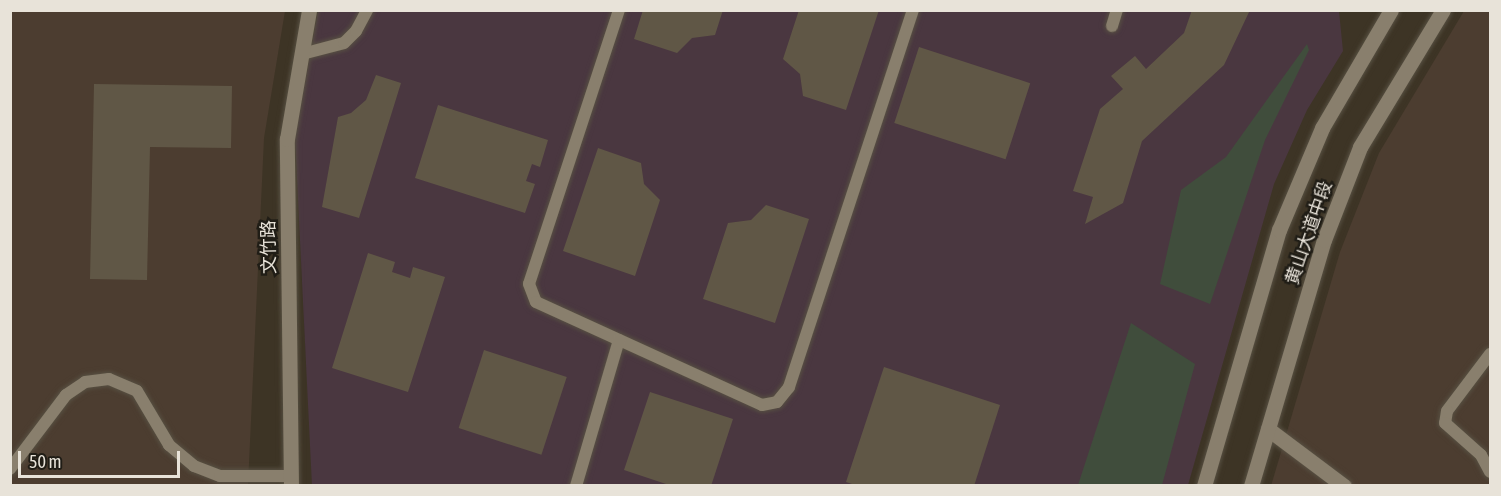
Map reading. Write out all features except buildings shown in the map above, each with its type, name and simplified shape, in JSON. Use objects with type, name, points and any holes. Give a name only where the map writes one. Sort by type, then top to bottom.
[{"type":"main road","name":"文竹路","points":[[291,481],[287,139],[309,10]]},
{"type":"main road","name":"黄山大道中段","points":[[1251,486],[1324,240],[1360,147],[1443,10]]},
{"type":"main road","name":"黄山大道中段","points":[[1204,486],[1279,230],[1322,128],[1384,13]]},
{"type":"main road","points":[[1268,429],[1344,486]]},
{"type":"lane","points":[[302,54],[344,44],[356,31],[367,10]]},
{"type":"lane","points":[[619,10],[529,284],[536,302],[762,405],[777,402],[789,387],[913,10]]},
{"type":"lane","points":[[1112,26],[1117,10]]},
{"type":"lane","points":[[576,486],[619,340]]},
{"type":"lane","points":[[1491,354],[1447,411],[1445,423],[1481,455],[1491,472]]},
{"type":"lane","points":[[10,469],[66,394],[85,382],[109,379],[137,392],[169,445],[194,466],[220,476],[291,481]]},
{"type":"shaded area","points":[[10,11],[285,11],[264,138],[248,485],[11,485]]},
{"type":"shaded area","points":[[318,11],[1339,11],[1343,51],[1307,110],[1274,184],[1188,485],[312,486],[295,138]]},
{"type":"shaded area","points":[[1464,11],[1490,11],[1490,485],[1271,486],[1340,252],[1379,153]]},
{"type":"green space","points":[[1307,44],[1309,50],[1265,140],[1210,304],[1160,284],[1181,190],[1226,157]]},
{"type":"green space","points":[[1131,323],[1195,364],[1162,485],[1078,485]]}]
